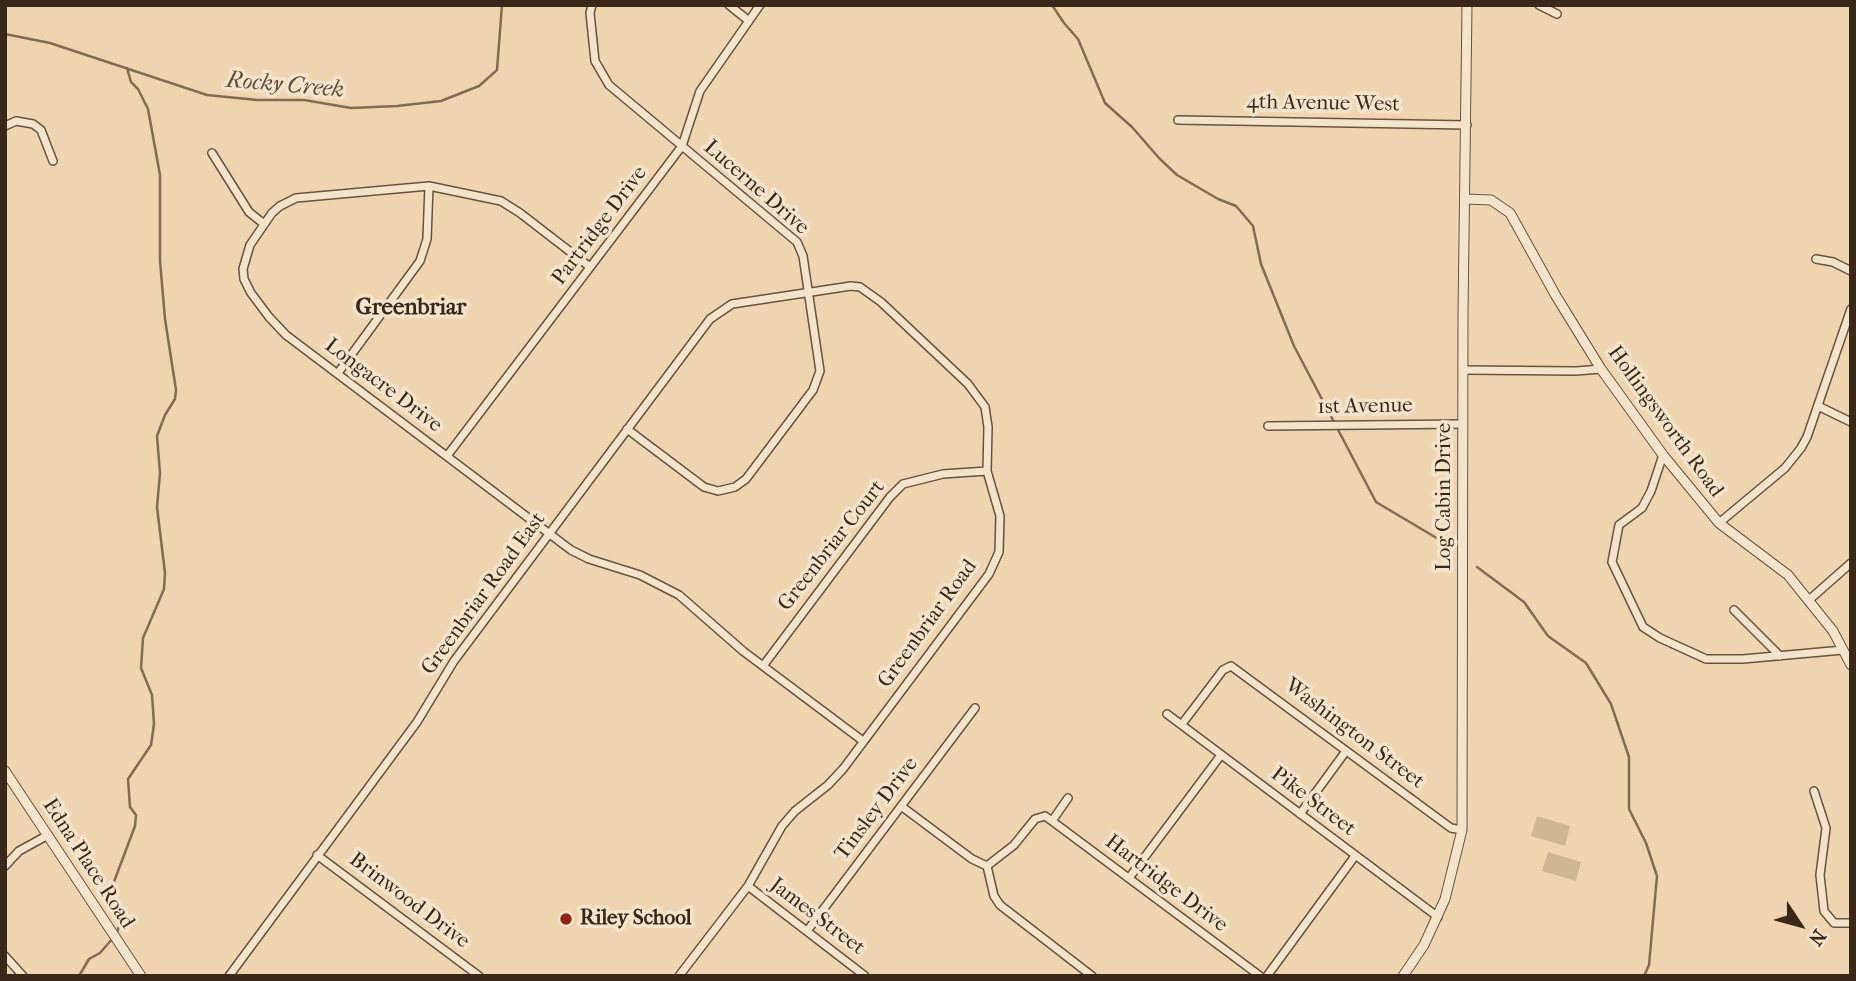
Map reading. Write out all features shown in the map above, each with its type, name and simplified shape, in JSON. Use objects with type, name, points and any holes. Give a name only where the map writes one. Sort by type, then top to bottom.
[{"type":"street","name":"Lucerne Drive","points":[[592,5],[591,33],[595,61],[609,85],[797,242],[803,256],[820,371],[813,390],[741,484],[725,490],[704,487],[627,429]]},
{"type":"street","points":[[729,5],[749,21]]},
{"type":"street","name":"Partridge Drive","points":[[447,456],[682,146],[700,91],[760,5]]},
{"type":"street","name":"Log Cabin Drive","points":[[1403,976],[1424,945],[1438,917],[1452,876],[1462,830],[1467,5]]},
{"type":"street","points":[[1539,5],[1557,14]]},
{"type":"street","name":"4th Avenue West","points":[[1178,120],[1467,125]]},
{"type":"street","points":[[5,126],[16,121],[33,124],[41,130],[53,161]]},
{"type":"street","points":[[212,153],[248,212],[264,224]]},
{"type":"street","points":[[338,373],[420,261],[427,239],[429,186]]},
{"type":"street","name":"Longacre Drive","points":[[590,267],[501,201],[429,186],[296,198],[280,206],[264,224],[250,245],[244,258],[243,269],[247,288],[286,335],[581,556],[666,587],[763,666],[863,741]]},
{"type":"street","name":"Hollingsworth Road","points":[[1466,199],[1491,200],[1510,213],[1601,369],[1663,456],[1718,523],[1788,575],[1833,631],[1851,665]]},
{"type":"street","points":[[1816,259],[1833,262],[1851,271]]},
{"type":"street","name":"Greenbriar Road","points":[[679,976],[748,886],[782,826],[795,811],[828,785],[863,741],[989,574],[999,552],[1000,516],[988,471],[985,407],[968,384],[866,290],[851,286],[808,292]]},
{"type":"street","name":"Greenbriar Road East","points":[[234,974],[317,855],[417,722],[454,661],[710,319],[732,304],[808,292]]},
{"type":"street","points":[[1718,523],[1775,477],[1793,458],[1807,437],[1851,309]]},
{"type":"street","points":[[1463,370],[1601,369]]},
{"type":"street","points":[[1818,406],[1851,422]]},
{"type":"street","name":"1st Avenue","points":[[1268,426],[1463,424]]},
{"type":"street","points":[[1663,456],[1642,509],[1619,525],[1612,562],[1643,626],[1660,638],[1706,659],[1744,659],[1843,650]]},
{"type":"street","name":"Greenbriar Court","points":[[763,666],[890,497],[903,484],[943,474],[988,471]]},
{"type":"street","points":[[1809,600],[1851,563]]},
{"type":"street","points":[[1734,610],[1780,656]]},
{"type":"street","name":"Washington Street","points":[[1182,724],[1227,667],[1234,667],[1451,828],[1462,830]]},
{"type":"street","name":"Tinsley Drive","points":[[807,931],[975,708]]},
{"type":"street","name":"Pike Street","points":[[1167,714],[1438,917]]},
{"type":"street","points":[[1300,814],[1346,751]]},
{"type":"street","points":[[1129,878],[1221,755]]},
{"type":"street","name":"Edna Place Road","points":[[5,771],[141,976]]},
{"type":"street","points":[[1814,791],[1826,828],[1820,875],[1824,911],[1834,923],[1851,923]]},
{"type":"street","points":[[987,866],[1014,845],[1035,819],[1045,816],[1052,821],[1069,798]]},
{"type":"street","points":[[901,806],[972,859],[987,866]]},
{"type":"street","name":"Hartridge Drive","points":[[1052,821],[1260,976]]},
{"type":"street","points":[[5,866],[19,851],[48,835]]},
{"type":"street","name":"Brinwood Drive","points":[[317,855],[479,976]]},
{"type":"street","points":[[1267,976],[1355,856]]},
{"type":"street","points":[[987,866],[994,896],[1000,905],[1091,976]]},
{"type":"street","name":"James Street","points":[[748,886],[865,976]]},
{"type":"street","points":[[5,956],[23,976]]},
{"type":"shaded area","points":[[1537,816],[1570,826],[1565,846],[1531,836]]},
{"type":"shaded area","points":[[1548,852],[1581,862],[1576,881],[1542,871]]},
{"type":"waterway","name":"Rocky Creek","points":[[5,34],[50,43],[207,95],[257,100],[304,100],[351,108],[397,106],[441,101],[479,86],[497,70],[502,5]]},
{"type":"waterway","points":[[1052,5],[1078,39],[1105,103],[1132,127],[1177,175],[1218,199],[1236,206],[1253,226],[1261,264],[1294,346],[1376,502],[1445,543]]},
{"type":"waterway","points":[[117,932],[120,924],[111,897],[112,887],[135,826],[136,815],[130,807],[128,779],[151,745],[154,724],[152,695],[141,668],[143,638],[164,589],[165,573],[157,507],[160,473],[157,436],[175,399],[176,390],[165,319],[160,261],[160,175],[148,109],[138,89],[131,82],[127,68]]},
{"type":"waterway","points":[[1477,567],[1524,602],[1548,636],[1586,663],[1611,704],[1629,757],[1629,809],[1646,843],[1657,876],[1649,965],[1644,976]]},
{"type":"waterway","points":[[79,976],[89,959],[100,953],[113,938]]},
{"type":"place","name":"Riley School","points":[[566,919]]},
{"type":"district","name":"Greenbriar","points":[[411,308]]}]
